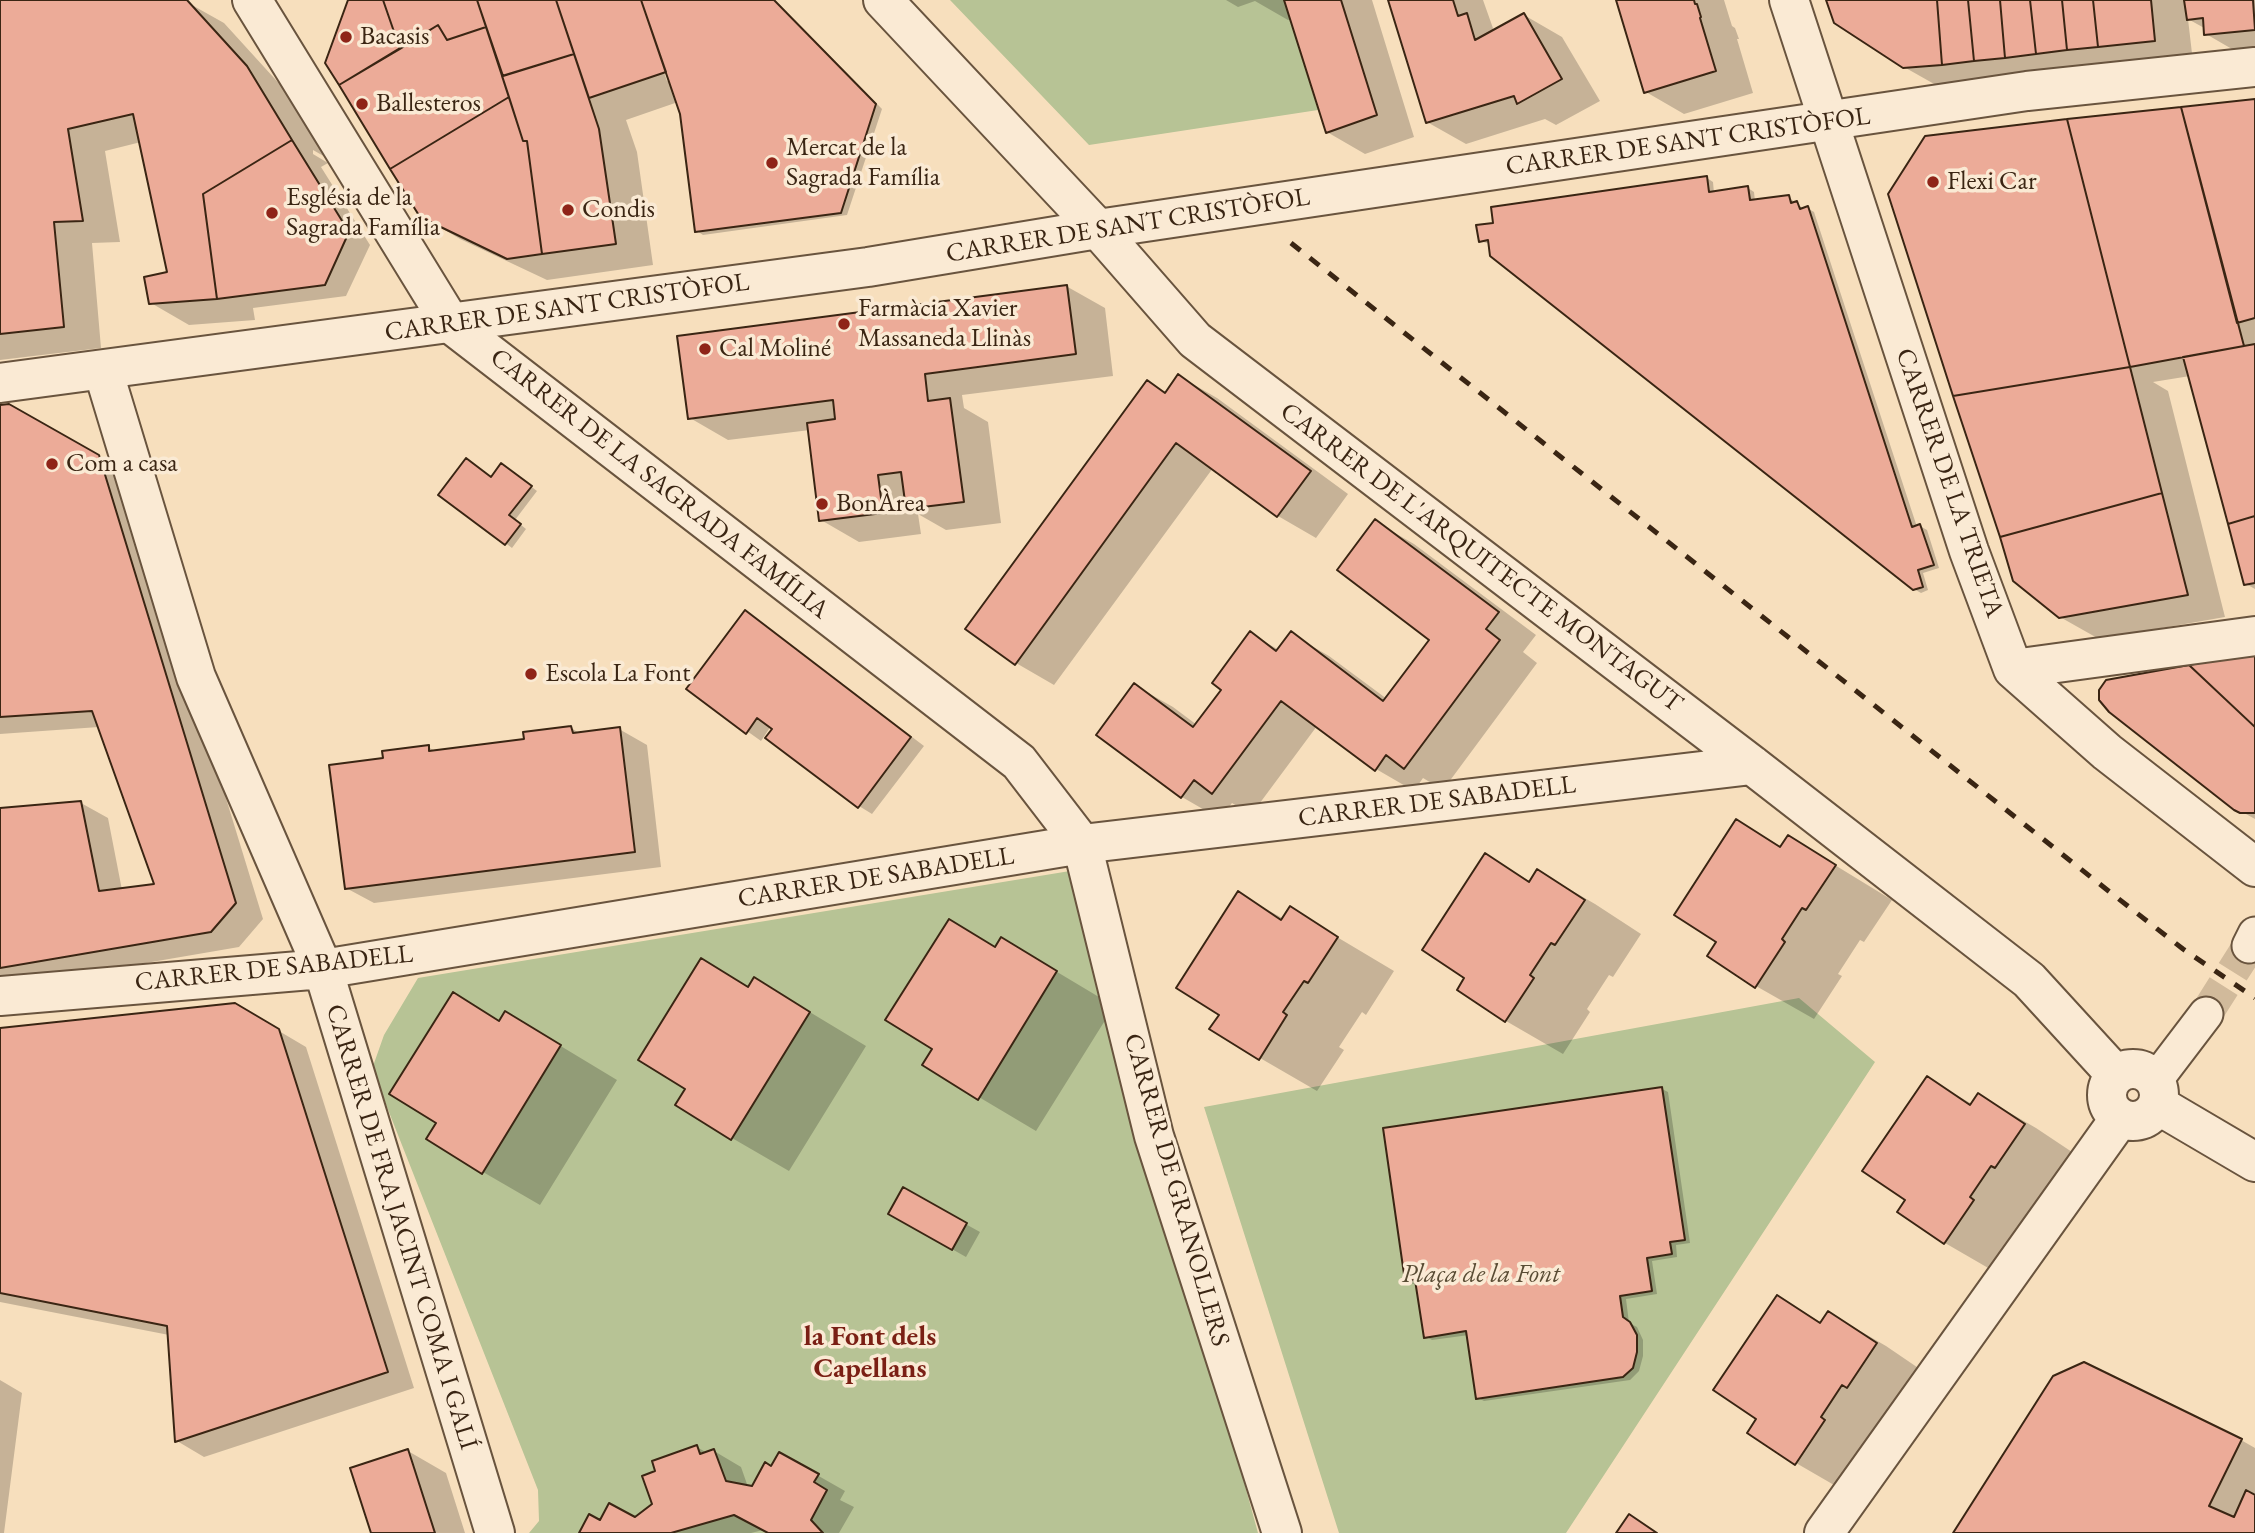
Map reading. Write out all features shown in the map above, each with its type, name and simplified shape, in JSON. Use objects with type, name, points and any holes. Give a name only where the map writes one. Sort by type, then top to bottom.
[{"type":"street","name":"CARRER DE LA SAGRADA FAMÍLIA","points":[[252,0],[451,324],[1019,762],[1082,844]]},
{"type":"street","name":"CARRER DE L'ARQUITECTE MONTAGUT","points":[[883,0],[1098,229],[1195,340],[2029,980],[2116,1075]]},
{"type":"street","name":"CARRER DE LA TRIETA","points":[[1789,0],[1969,551],[2013,669],[2107,752],[2255,867]]},
{"type":"street","name":"CARRER DE SANT CRISTÒFOL","points":[[0,383],[868,267],[1098,229],[2027,91],[2255,68]]},
{"type":"street","name":"CARRER DE FRA JACINT COMA I GALÍ","points":[[103,370],[196,677],[323,969],[495,1533]]},
{"type":"street","points":[[2013,669],[2255,636]]},
{"type":"street","name":"CARRER DE SABADELL","points":[[0,996],[323,969],[1082,844],[1752,765]]},
{"type":"street","name":"CARRER DE GRANOLLERS","points":[[1082,844],[1154,1136],[1282,1533]]},
{"type":"street","points":[[2206,1014],[2156,1093],[2152,1113],[2139,1121],[2120,1118],[2112,1111],[2107,1097],[2110,1083],[2116,1075],[2135,1069],[2148,1074],[2156,1093],[2255,1162]]},
{"type":"street","points":[[1824,1533],[2120,1118]]},
{"type":"green space","points":[[950,0],[1284,0],[1318,110],[1089,145]]},
{"type":"green space","points":[[1076,870],[1258,1533],[529,1533],[539,1521],[538,1490],[372,1069],[384,1035],[418,978]]},
{"type":"green space","name":"Plaça de la Font","points":[[1799,998],[1875,1062],[1566,1533],[1339,1533],[1204,1107]]},
{"type":"building","points":[[0,0],[187,0],[247,66],[292,140],[203,194],[217,299],[149,304],[144,277],[167,272],[133,114],[68,129],[83,221],[54,222],[64,327],[0,334]]},
{"type":"building","points":[[348,0],[383,0],[400,49],[339,85],[325,63]]},
{"type":"building","points":[[383,0],[477,0],[486,27],[447,40],[438,25],[400,49]]},
{"type":"building","points":[[477,0],[556,0],[574,54],[503,76]]},
{"type":"building","points":[[556,0],[641,0],[666,72],[589,98]]},
{"type":"building","name":"Mercat de la Sagrada Família","points":[[641,0],[774,0],[876,104],[841,213],[695,232],[680,114]]},
{"type":"building","points":[[1284,0],[1341,0],[1377,115],[1326,133]]},
{"type":"building","points":[[1388,0],[1453,0],[1458,16],[1467,13],[1475,40],[1524,13],[1562,79],[1517,104],[1514,96],[1426,123]]},
{"type":"building","points":[[1616,0],[1694,0],[1716,71],[1644,93]]},
{"type":"building","points":[[1826,0],[1937,0],[1942,65],[1903,68],[1834,23]]},
{"type":"building","points":[[1937,0],[1968,0],[1974,61],[1942,65]]},
{"type":"building","points":[[1968,0],[2000,0],[2005,58],[1974,61]]},
{"type":"building","points":[[2000,0],[2030,0],[2036,54],[2005,58]]},
{"type":"building","points":[[2030,0],[2062,0],[2067,50],[2036,54]]},
{"type":"building","points":[[2062,0],[2093,0],[2098,47],[2067,50]]},
{"type":"building","points":[[2093,0],[2151,0],[2155,41],[2098,47]]},
{"type":"building","points":[[2184,0],[2253,0],[2255,30],[2204,35],[2203,18],[2187,20]]},
{"type":"building","points":[[438,25],[447,40],[486,27],[509,97],[390,169],[339,85]]},
{"type":"building","points":[[574,54],[599,129],[616,244],[542,254],[527,141],[523,141],[502,76]]},
{"type":"building","points":[[509,97],[523,141],[527,141],[542,254],[507,259],[420,217],[390,169]]},
{"type":"building","points":[[2255,99],[2255,318],[2237,323],[2181,107]]},
{"type":"building","points":[[2181,107],[2244,346],[2130,367],[2067,119]]},
{"type":"building","points":[[2067,119],[2130,367],[1953,396],[1888,194],[1925,136]]},
{"type":"building","name":"Església de la Sagrada Família","points":[[292,140],[349,232],[325,285],[217,299],[203,194]]},
{"type":"building","points":[[1707,176],[1709,192],[1748,186],[1750,200],[1789,195],[1791,203],[1797,201],[1800,209],[1808,206],[1912,527],[1920,524],[1934,565],[1918,570],[1923,587],[1913,590],[1490,256],[1488,240],[1479,242],[1476,225],[1493,223],[1491,207]]},
{"type":"building","points":[[1067,285],[1076,354],[925,374],[928,401],[950,398],[964,502],[906,509],[901,472],[878,475],[883,513],[819,521],[807,423],[835,419],[833,400],[688,419],[677,336]]},
{"type":"building","points":[[2255,344],[2255,516],[2228,524],[2183,357]]},
{"type":"building","points":[[2130,367],[2162,493],[2000,537],[1953,396]]},
{"type":"building","points":[[1178,374],[1311,471],[1277,517],[1176,443],[1015,665],[965,629],[1147,380],[1165,393]]},
{"type":"building","points":[[9,404],[99,455],[236,903],[211,932],[0,968],[0,808],[81,801],[99,891],[154,884],[92,711],[0,717],[0,405]]},
{"type":"building","points":[[466,458],[491,477],[501,463],[532,486],[509,515],[521,524],[505,545],[438,495]]},
{"type":"building","points":[[2162,493],[2188,595],[2059,618],[2013,581],[2000,537]]},
{"type":"building","points":[[2255,516],[2255,583],[2244,585],[2228,524]]},
{"type":"building","points":[[1375,519],[1499,612],[1486,629],[1500,640],[1404,769],[1386,755],[1375,771],[1281,701],[1212,794],[1194,780],[1181,798],[1096,735],[1134,683],[1193,727],[1221,690],[1212,683],[1250,631],[1276,651],[1291,631],[1383,701],[1429,640],[1337,570]]},
{"type":"building","points":[[745,610],[911,737],[858,808],[765,738],[772,729],[757,718],[746,734],[686,689]]},
{"type":"building","points":[[2255,653],[2255,727],[2189,665]]},
{"type":"building","points":[[2189,665],[2255,727],[2255,813],[2240,813],[2234,810],[2109,712],[2099,700],[2099,690],[2106,680]]},
{"type":"building","points":[[571,726],[573,733],[620,727],[635,852],[345,889],[329,765],[383,758],[382,751],[429,745],[429,751],[524,739],[523,732]]},
{"type":"building","points":[[1736,819],[1780,847],[1788,835],[1836,865],[1806,910],[1802,908],[1782,939],[1785,942],[1755,988],[1707,956],[1716,942],[1674,915]]},
{"type":"building","points":[[1485,853],[1529,882],[1537,869],[1585,900],[1555,945],[1551,943],[1530,975],[1534,978],[1505,1022],[1457,990],[1464,978],[1422,950]]},
{"type":"building","points":[[1238,891],[1281,920],[1290,906],[1338,937],[1308,983],[1304,981],[1283,1012],[1287,1015],[1259,1060],[1209,1029],[1219,1015],[1176,988]]},
{"type":"building","points":[[949,919],[995,947],[1001,937],[1057,971],[978,1100],[922,1065],[932,1049],[885,1020]]},
{"type":"building","points":[[701,958],[748,987],[754,977],[810,1012],[731,1140],[675,1105],[685,1089],[638,1060]]},
{"type":"building","points":[[453,992],[499,1021],[505,1011],[561,1045],[482,1174],[426,1139],[436,1123],[389,1094]]},
{"type":"building","points":[[235,1003],[279,1029],[388,1372],[175,1442],[167,1326],[0,1293],[0,1028]]},
{"type":"building","points":[[1927,1076],[1970,1105],[1978,1093],[2025,1124],[1995,1168],[1991,1166],[1970,1197],[1974,1200],[1944,1244],[1897,1212],[1905,1200],[1862,1171]]},
{"type":"building","points":[[1662,1087],[1685,1240],[1670,1242],[1672,1254],[1647,1258],[1652,1291],[1620,1296],[1623,1317],[1630,1322],[1637,1335],[1633,1368],[1623,1377],[1476,1399],[1466,1331],[1424,1338],[1415,1280],[1405,1281],[1383,1128]]},
{"type":"building","points":[[903,1187],[967,1223],[952,1250],[888,1214]]},
{"type":"building","points":[[1777,1295],[1820,1323],[1828,1311],[1877,1343],[1847,1388],[1842,1385],[1821,1417],[1825,1420],[1795,1465],[1747,1433],[1756,1419],[1713,1390]]},
{"type":"building","points":[[2084,1362],[2242,1439],[2209,1506],[2234,1517],[2246,1490],[2255,1495],[2255,1533],[1953,1533],[2053,1376]]},
{"type":"building","points":[[697,1445],[700,1454],[714,1449],[726,1481],[752,1486],[765,1462],[771,1466],[779,1452],[819,1474],[814,1482],[827,1490],[811,1520],[823,1533],[768,1533],[734,1515],[671,1533],[579,1533],[589,1514],[600,1520],[609,1503],[635,1517],[652,1504],[642,1476],[655,1471],[652,1461]]},
{"type":"building","points":[[408,1449],[435,1533],[371,1533],[350,1468]]},
{"type":"building","points":[[1629,1514],[1657,1533],[1616,1533]]},
{"type":"tunnel","points":[[2206,1014],[2249,946]]},
{"type":"railway","points":[[1291,243],[2106,889],[2183,949],[2255,998]]},
{"type":"place","name":"Bacasis","points":[[346,37]]},
{"type":"place","name":"Ballesteros","points":[[362,104]]},
{"type":"place","name":"Mercat de la Sagrada Família","points":[[772,163]]},
{"type":"place","name":"Flexi Car","points":[[1933,182]]},
{"type":"place","name":"Condis","points":[[568,210]]},
{"type":"place","name":"Església de la Sagrada Família","points":[[272,213]]},
{"type":"place","name":"Farmàcia Xavier Massaneda Llinàs","points":[[844,324]]},
{"type":"place","name":"Cal Moliné","points":[[705,349]]},
{"type":"place","name":"Com a casa","points":[[52,464]]},
{"type":"place","name":"BonÀrea","points":[[822,504]]},
{"type":"place","name":"Escola La Font","points":[[531,674]]},
{"type":"district","name":"la Font dels Capellans","points":[[870,1353]]}]
